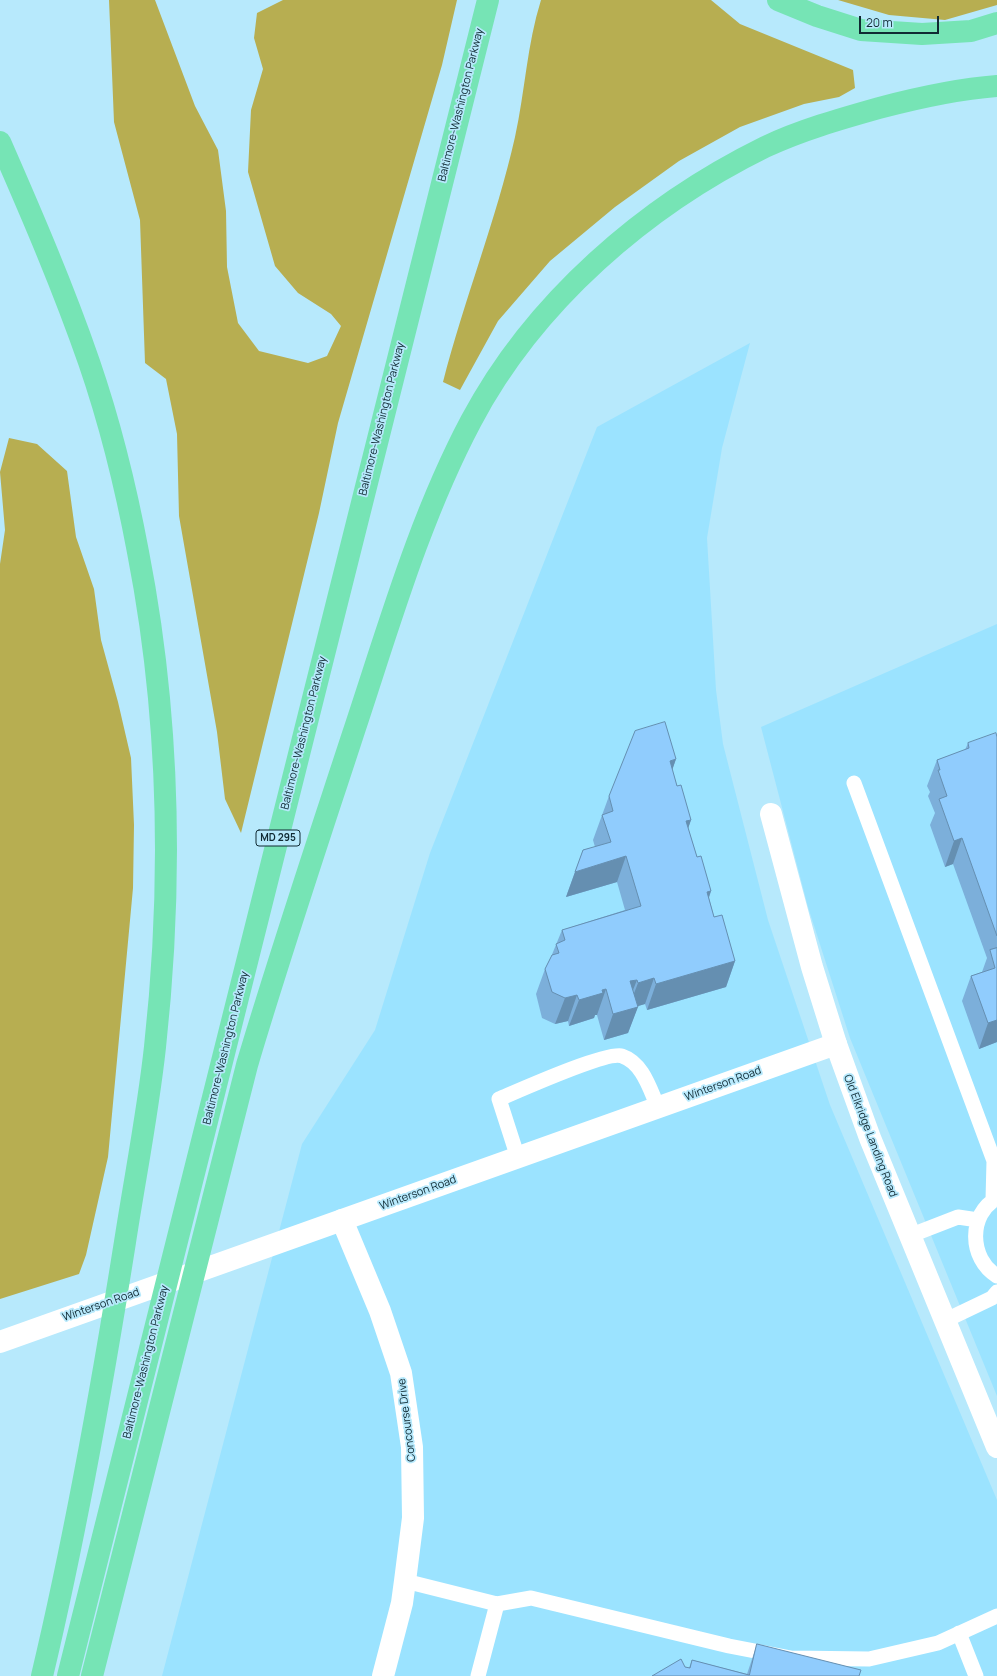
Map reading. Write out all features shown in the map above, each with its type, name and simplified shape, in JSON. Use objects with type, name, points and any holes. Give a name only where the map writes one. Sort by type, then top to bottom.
[{"type":"highway","name":"Baltimore-Washington Parkway","points":[[68,1676],[488,0]]},
{"type":"highway","points":[[778,0],[817,16],[861,30],[922,34],[971,31],[997,23]]},
{"type":"highway","points":[[92,1676],[238,1101],[271,984],[406,576],[441,481],[472,418],[504,368],[549,310],[593,264],[647,218],[702,182],[766,147],[836,120],[906,101],[981,87],[997,86]]},
{"type":"highway","points":[[0,142],[53,264],[90,364],[119,466],[139,554],[154,651],[165,757],[168,865],[155,1050],[104,1374],[42,1676]]},
{"type":"street","name":"Old Elkridge Landing Road","points":[[771,814],[812,967],[836,1044],[870,1138],[909,1236],[997,1447]]},
{"type":"street","name":"Winterson Road","points":[[0,1342],[836,1044]]},
{"type":"street","name":"Concourse Drive","points":[[342,1220],[380,1311],[401,1373],[412,1447],[413,1518],[402,1603],[383,1676]]},
{"type":"lane","points":[[854,784],[995,1163],[995,1199],[984,1209],[978,1220],[975,1232],[975,1244],[979,1256],[986,1267],[997,1276]]},
{"type":"lane","points":[[518,1158],[499,1099],[602,1058],[621,1055],[634,1063],[645,1078],[658,1107]]},
{"type":"lane","points":[[909,1236],[958,1217],[978,1220]]},
{"type":"lane","points":[[944,1321],[992,1298],[997,1292]]},
{"type":"lane","points":[[405,1581],[496,1604],[531,1598],[729,1646],[791,1658],[869,1659],[938,1643],[997,1616]]},
{"type":"lane","points":[[478,1676],[496,1604]]},
{"type":"lane","points":[[959,1633],[976,1676]]},
{"type":"shaded area","points":[[109,0],[155,0],[195,106],[218,150],[226,211],[227,267],[238,323],[259,351],[308,363],[327,356],[341,326],[331,314],[298,293],[275,266],[248,172],[251,110],[263,69],[254,38],[257,13],[283,0],[457,0],[442,65],[338,423],[319,513],[241,833],[225,799],[217,732],[179,516],[177,434],[166,379],[145,363],[140,220],[114,122]]},
{"type":"shaded area","points":[[541,0],[711,0],[740,24],[853,70],[855,88],[839,97],[804,104],[740,127],[679,161],[615,207],[550,261],[498,321],[460,390],[443,382],[460,321],[499,199],[515,137],[532,34]]},
{"type":"shaded area","points":[[838,0],[997,0],[997,5],[945,20],[889,15]]},
{"type":"shaded area","points":[[750,343],[722,448],[707,538],[716,690],[723,744],[768,920],[830,1105],[997,1500],[997,1676],[162,1676],[302,1144],[375,1030],[430,853],[597,427]]},
{"type":"shaded area","points":[[9,438],[37,444],[67,471],[76,537],[94,589],[101,640],[131,758],[134,825],[133,888],[108,1157],[86,1255],[79,1274],[0,1299],[0,564],[5,530],[0,472]]},
{"type":"shaded area","points":[[997,624],[997,1396],[850,1038],[808,907],[761,727]]},
{"type":"building","points":[[665,722],[676,759],[670,761],[677,786],[681,785],[691,820],[686,821],[697,857],[701,856],[711,891],[707,892],[714,917],[722,915],[735,961],[656,984],[654,978],[638,983],[637,980],[630,981],[638,1007],[613,1014],[606,989],[602,990],[603,993],[579,1000],[577,995],[565,998],[552,992],[545,969],[552,955],[559,953],[556,944],[565,940],[562,930],[641,906],[626,856],[575,872],[583,850],[611,842],[602,815],[613,811],[609,796],[635,731]]},
{"type":"building","points":[[996,733],[997,936],[962,838],[954,841],[939,799],[947,796],[938,770],[940,770],[937,760],[969,748],[968,743]]},
{"type":"building","points":[[997,948],[997,1020],[988,1023],[971,976],[995,968],[990,950]]},
{"type":"building","points":[[757,1644],[861,1670],[859,1676],[652,1676],[681,1659],[685,1667],[690,1668],[692,1660],[749,1675]]}]
